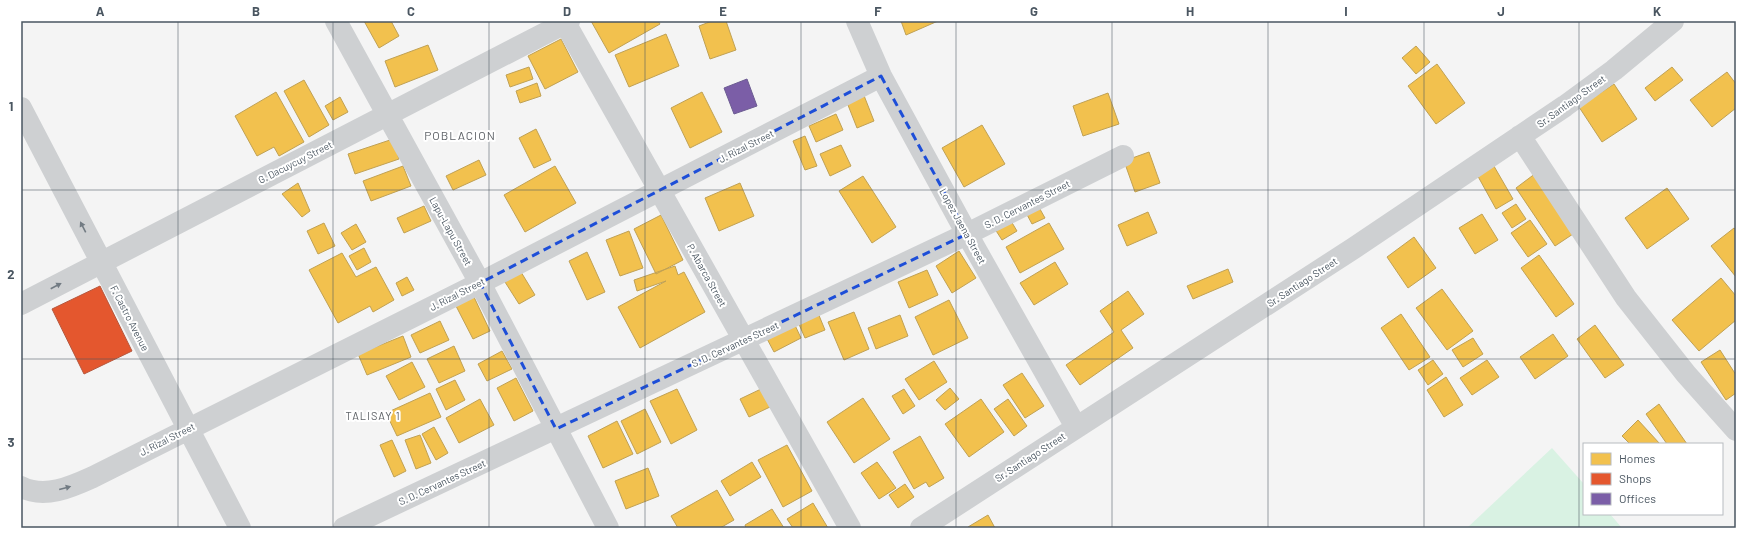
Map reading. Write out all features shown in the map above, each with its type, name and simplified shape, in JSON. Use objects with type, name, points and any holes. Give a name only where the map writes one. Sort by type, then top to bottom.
[{"type":"street","name":"Lapu-Lapu Street","points":[[336,21],[480,283],[608,528]]},
{"type":"street","name":"Lopez Jaena Street","points":[[857,21],[881,76],[967,234],[1076,427]]},
{"type":"street","name":"Sr. Santiago Street","points":[[921,528],[1354,248],[1578,97],[1673,21]]},
{"type":"street","name":"G. Dacuycuy Street","points":[[21,304],[566,22]]},
{"type":"street","name":"P. Abarca Street","points":[[566,22],[743,340],[850,528]]},
{"type":"street","name":"J. Rizal Street","points":[[24,489],[46,492],[68,488],[93,477],[187,428],[480,283],[881,76]]},
{"type":"street","name":"F. Castro Avenue","points":[[21,108],[240,528]]},
{"type":"street","points":[[1520,136],[1626,298],[1686,374],[1736,430]]},
{"type":"street","name":"S. D. Cervantes Street","points":[[344,528],[967,234],[1123,156]]},
{"type":"highlighted area","points":[[881,76],[967,234],[556,429],[480,283]]},
{"type":"green space","points":[[1552,448],[1583,483],[1583,515],[1611,515],[1622,528],[1467,528]]},
{"type":"building: Homes","points":[[364,21],[391,21],[399,36],[379,48]]},
{"type":"building: Homes","points":[[591,21],[658,21],[660,24],[609,53]]},
{"type":"building: Homes","points":[[712,21],[726,21],[736,50],[710,59],[699,26]]},
{"type":"building: Homes","points":[[901,21],[938,21],[906,35]]},
{"type":"building: Homes","points":[[666,34],[679,66],[629,87],[615,55]]},
{"type":"building: Homes","points":[[561,39],[578,72],[545,89],[528,56]]},
{"type":"building: Homes","points":[[428,45],[438,70],[395,87],[385,61]]},
{"type":"building: Homes","points":[[1416,46],[1430,62],[1416,74],[1402,58]]},
{"type":"building: Homes","points":[[1437,64],[1465,103],[1436,124],[1408,86]]},
{"type":"building: Homes","points":[[529,67],[533,79],[510,87],[506,75]]},
{"type":"building: Homes","points":[[1672,67],[1683,80],[1655,101],[1645,88]]},
{"type":"building: Homes","points":[[1727,72],[1736,84],[1736,108],[1712,127],[1690,100]]},
{"type":"building: Homes","points":[[304,80],[329,125],[309,137],[284,91]]},
{"type":"building: Homes","points":[[537,83],[541,96],[520,103],[516,91]]},
{"type":"building: Homes","points":[[1614,84],[1637,119],[1602,142],[1579,107]]},
{"type":"building: Homes","points":[[276,92],[304,142],[279,156],[274,147],[257,156],[235,116]]},
{"type":"building: Homes","points":[[702,92],[722,132],[690,148],[671,108]]},
{"type":"building: Homes","points":[[863,93],[874,121],[857,128],[846,100]]},
{"type":"building: Homes","points":[[1108,93],[1119,124],[1083,136],[1073,106]]},
{"type":"building: Homes","points":[[340,97],[348,112],[333,120],[325,106]]},
{"type":"building: Homes","points":[[836,114],[843,130],[816,142],[809,126]]},
{"type":"building: Homes","points":[[982,125],[1005,164],[964,187],[942,148]]},
{"type":"building: Homes","points":[[536,129],[551,160],[534,168],[519,138]]},
{"type":"building: Homes","points":[[805,136],[817,166],[805,170],[793,141]]},
{"type":"building: Homes","points":[[393,139],[399,159],[355,174],[348,154]]},
{"type":"building: Homes","points":[[841,145],[851,166],[830,176],[820,154]]},
{"type":"building: Homes","points":[[1149,152],[1160,183],[1135,192],[1124,161]]},
{"type":"building: Homes","points":[[479,160],[486,175],[453,190],[446,176]]},
{"type":"building: Homes","points":[[1491,161],[1513,199],[1496,209],[1475,171]]},
{"type":"building: Homes","points":[[403,166],[411,186],[371,201],[363,181]]},
{"type":"building: Homes","points":[[555,166],[576,203],[525,232],[504,195]]},
{"type":"building: Homes","points":[[1536,173],[1576,232],[1555,246],[1516,188]]},
{"type":"building: Homes","points":[[863,176],[896,227],[872,243],[839,191]]},
{"type":"building: Homes","points":[[298,183],[310,211],[302,217],[282,194]]},
{"type":"building: Homes","points":[[740,183],[754,216],[719,231],[705,198]]},
{"type":"building: Homes","points":[[1667,188],[1689,219],[1647,249],[1625,218]]},
{"type":"building: Homes","points":[[1036,202],[1045,218],[1032,224],[1024,209]]},
{"type":"building: Homes","points":[[1516,204],[1526,219],[1512,228],[1502,213]]},
{"type":"building: Homes","points":[[424,206],[431,221],[404,233],[397,218]]},
{"type":"building: Homes","points":[[1148,212],[1157,233],[1127,246],[1118,225]]},
{"type":"building: Homes","points":[[1482,214],[1498,240],[1475,254],[1459,228]]},
{"type":"building: Homes","points":[[661,215],[683,260],[656,274],[634,229]]},
{"type":"building: Homes","points":[[1008,216],[1017,231],[1002,240],[993,226]]},
{"type":"building: Homes","points":[[1530,220],[1547,244],[1528,257],[1511,233]]},
{"type":"building: Homes","points":[[324,223],[335,246],[318,254],[307,231]]},
{"type":"building: Homes","points":[[1049,223],[1064,249],[1020,273],[1006,247]]},
{"type":"building: Homes","points":[[356,224],[366,242],[352,250],[341,233]]},
{"type":"building: Homes","points":[[1734,228],[1736,230],[1736,277],[1711,246]]},
{"type":"building: Homes","points":[[629,231],[643,268],[620,276],[606,240]]},
{"type":"building: Homes","points":[[1414,237],[1436,268],[1408,288],[1387,257]]},
{"type":"building: Homes","points":[[364,248],[371,262],[357,270],[349,256]]},
{"type":"building: Homes","points":[[959,251],[976,278],[952,293],[936,266]]},
{"type":"building: Homes","points":[[587,252],[605,292],[587,300],[569,261]]},
{"type":"building: Homes","points":[[342,253],[356,277],[376,267],[394,300],[373,312],[370,306],[338,323],[309,270]]},
{"type":"building: Homes","points":[[1539,255],[1574,304],[1556,317],[1521,268]]},
{"type":"building: Homes","points":[[1055,262],[1068,284],[1034,305],[1020,283]]},
{"type":"building: Homes","points":[[675,266],[678,275],[684,272],[705,312],[640,348],[618,307],[666,281],[637,291],[634,280]]},
{"type":"building: Homes","points":[[1228,269],[1233,282],[1193,299],[1187,286]]},
{"type":"building: Homes","points":[[927,270],[938,295],[909,308],[898,282]]},
{"type":"building: Homes","points":[[521,272],[535,295],[519,304],[505,282]]},
{"type":"building: Homes","points":[[407,277],[414,290],[402,296],[396,283]]},
{"type":"building: Homes","points":[[1721,278],[1736,296],[1736,320],[1699,351],[1672,320]]},
{"type":"building: Homes","points":[[1442,289],[1473,331],[1447,350],[1416,308]]},
{"type":"building: Homes","points":[[1128,291],[1144,314],[1121,330],[1133,348],[1080,385],[1066,365],[1114,332],[1100,311]]},
{"type":"building: Homes","points":[[474,297],[490,331],[473,339],[456,306]]},
{"type":"building: Homes","points":[[949,300],[968,338],[933,355],[915,317]]},
{"type":"building: Homes","points":[[854,312],[869,349],[844,360],[828,322]]},
{"type":"building: Homes","points":[[818,313],[825,330],[805,338],[798,322]]},
{"type":"building: Homes","points":[[1401,314],[1430,357],[1409,370],[1381,328]]},
{"type":"building: Homes","points":[[900,315],[908,336],[876,349],[868,328]]},
{"type":"building: Homes","points":[[440,321],[449,340],[420,353],[411,335]]},
{"type":"building: Homes","points":[[793,321],[801,338],[774,352],[765,335]]},
{"type":"building: Homes","points":[[1595,325],[1624,365],[1605,378],[1577,339]]},
{"type":"building: Homes","points":[[1553,334],[1568,356],[1535,379],[1520,357]]},
{"type":"building: Homes","points":[[403,336],[411,357],[367,375],[358,354]]},
{"type":"building: Homes","points":[[1473,338],[1483,354],[1463,367],[1452,350]]},
{"type":"building: Homes","points":[[454,346],[465,371],[439,383],[427,359]]},
{"type":"building: Homes","points":[[1720,350],[1736,375],[1736,393],[1726,400],[1701,362]]},
{"type":"building: Homes","points":[[502,351],[512,369],[487,381],[478,364]]},
{"type":"building: Homes","points":[[1433,360],[1443,374],[1428,385],[1418,370]]},
{"type":"building: Homes","points":[[1487,360],[1499,377],[1472,395],[1460,378]]},
{"type":"building: Homes","points":[[934,361],[947,382],[919,400],[905,379]]},
{"type":"building: Homes","points":[[412,362],[425,387],[399,400],[386,376]]},
{"type":"building: Homes","points":[[1022,373],[1044,406],[1025,418],[1003,385]]},
{"type":"building: Homes","points":[[1446,377],[1463,405],[1444,417],[1427,390]]},
{"type":"building: Homes","points":[[516,378],[533,411],[514,421],[497,388]]},
{"type":"building: Homes","points":[[455,380],[465,400],[446,410],[436,389]]},
{"type":"building: Homes","points":[[950,388],[959,399],[945,410],[936,400]]},
{"type":"building: Homes","points":[[677,389],[697,430],[671,444],[650,401]]},
{"type":"building: Homes","points":[[761,389],[770,407],[749,417],[740,399]]},
{"type":"building: Homes","points":[[904,389],[915,406],[903,414],[892,396]]},
{"type":"building: Homes","points":[[430,393],[441,417],[397,436],[386,413]]},
{"type":"building: Homes","points":[[863,398],[890,439],[854,463],[827,422]]},
{"type":"building: Homes","points":[[480,399],[494,425],[459,443],[446,418]]},
{"type":"building: Homes","points":[[981,399],[1004,432],[969,457],[945,424]]},
{"type":"building: Homes","points":[[1008,399],[1027,426],[1014,436],[994,409]]},
{"type":"building: Homes","points":[[1659,404],[1686,443],[1666,443],[1646,414]]},
{"type":"building: Homes","points":[[645,409],[661,442],[637,454],[621,421]]},
{"type":"building: Homes","points":[[1638,420],[1659,443],[1629,443],[1622,436]]},
{"type":"building: Homes","points":[[617,421],[633,454],[603,468],[588,436]]},
{"type":"building: Homes","points":[[434,427],[448,453],[436,460],[422,434]]},
{"type":"building: Homes","points":[[420,435],[431,463],[416,469],[405,440]]},
{"type":"building: Homes","points":[[920,436],[944,478],[929,487],[926,482],[914,489],[893,452]]},
{"type":"building: Homes","points":[[392,440],[406,471],[394,477],[380,445]]},
{"type":"building: Homes","points":[[787,445],[812,491],[783,507],[758,460]]},
{"type":"building: Homes","points":[[752,462],[761,477],[730,496],[721,481]]},
{"type":"building: Homes","points":[[877,462],[896,488],[879,499],[861,473]]},
{"type":"building: Homes","points":[[648,468],[659,496],[626,509],[615,481]]},
{"type":"building: Homes","points":[[905,484],[914,497],[898,508],[889,495]]},
{"type":"building: Homes","points":[[717,490],[734,520],[720,528],[678,528],[671,516]]},
{"type":"building: Homes","points":[[813,503],[828,528],[793,528],[787,519]]},
{"type":"building: Homes","points":[[772,509],[784,528],[746,528],[745,525]]},
{"type":"building: Homes","points":[[988,515],[995,528],[968,527]]},
{"type":"building: Shops","points":[[100,286],[132,351],[84,374],[52,309]]},
{"type":"building: Offices","points":[[747,79],[757,106],[734,114],[724,88]]},
{"type":"district","name":"POBLACION","points":[[460,135]]},
{"type":"district","name":"TALISAY 1","points":[[373,415]]}]
